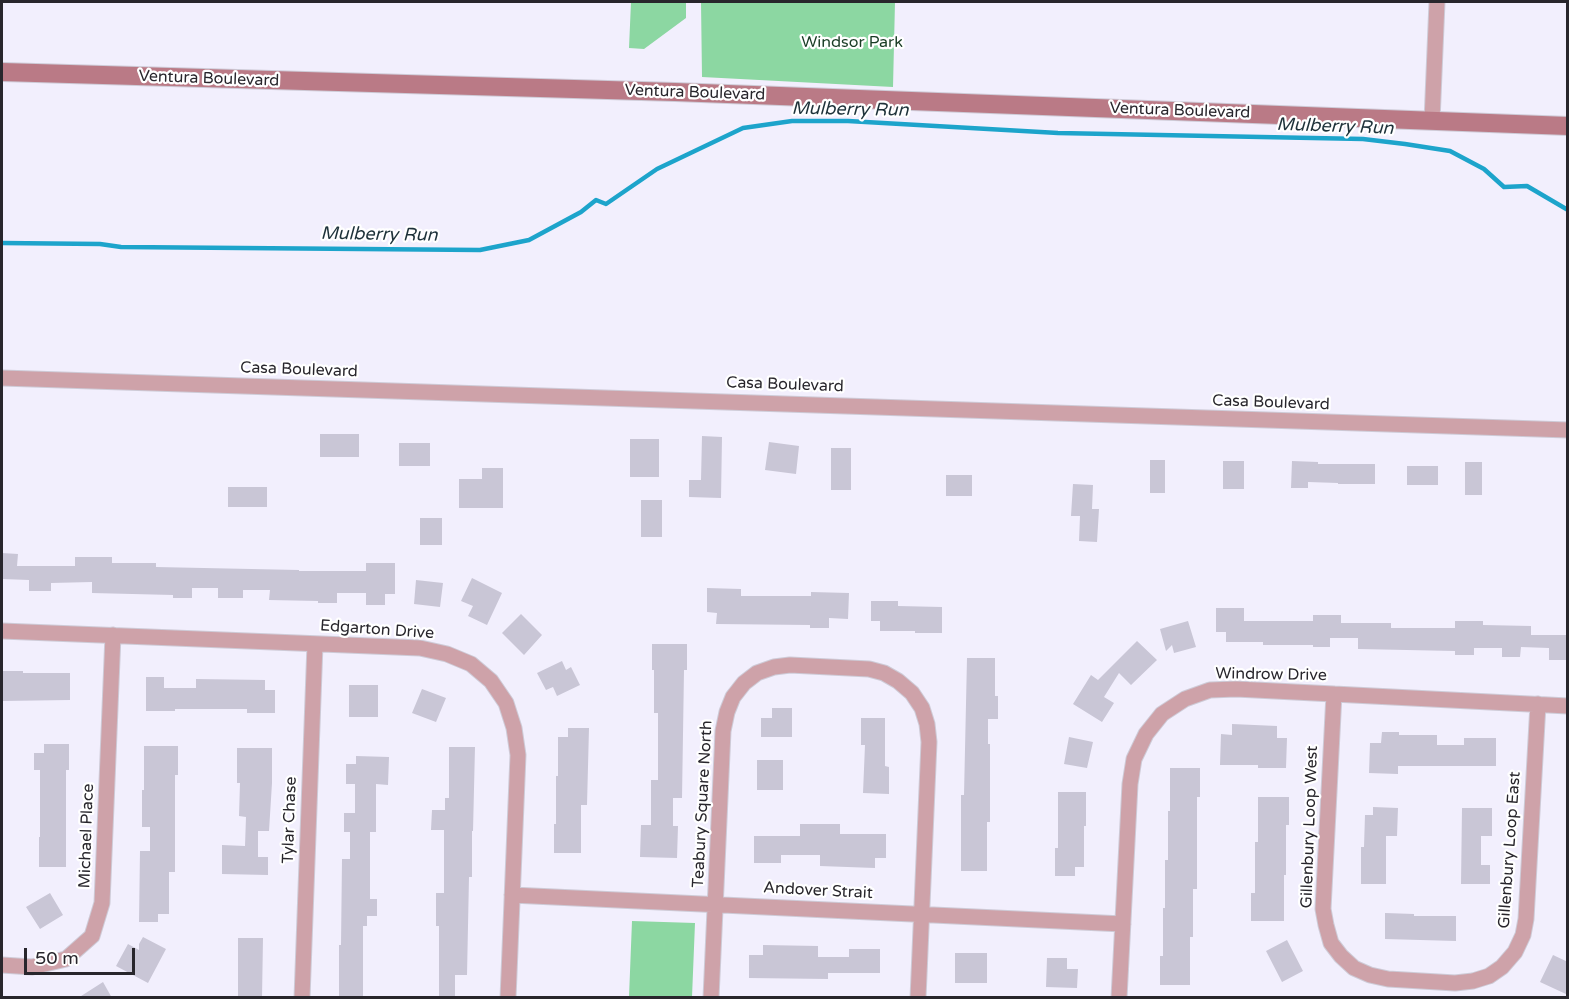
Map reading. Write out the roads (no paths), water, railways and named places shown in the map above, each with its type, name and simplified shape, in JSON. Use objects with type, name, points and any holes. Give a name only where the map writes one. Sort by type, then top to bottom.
[{"type":"street","points":[[1432,121],[1437,2]]},
{"type":"street","name":"Ventura Boulevard","points":[[2,72],[699,93],[1568,126]]},
{"type":"street","name":"Casa Boulevard","points":[[2,378],[1568,430]]},
{"type":"street","name":"Edgarton Drive","points":[[2,631],[420,648],[447,654],[471,664],[491,681],[506,703],[514,728],[518,755],[508,998]]},
{"type":"street","name":"Michael Place","points":[[2,965],[32,967],[66,959],[92,936],[102,903],[113,635]]},
{"type":"street","name":"Tylar Chase","points":[[302,998],[315,644]]},
{"type":"street","name":"Teabury Square North","points":[[711,998],[723,730],[727,712],[733,697],[744,683],[757,673],[774,667],[801,666],[868,669],[884,673],[912,693],[922,708],[929,742],[918,998]]},
{"type":"street","name":"Windrow Drive","points":[[1119,998],[1130,784],[1134,759],[1146,734],[1162,714],[1185,699],[1210,690],[1236,689],[1568,706]]},
{"type":"street","name":"Gillenbury Loop West","points":[[1334,694],[1323,909],[1326,925],[1331,943],[1354,968],[1388,979],[1408,980]]},
{"type":"street","name":"Gillenbury Loop East","points":[[1408,980],[1455,983],[1473,981],[1496,972],[1515,952],[1523,935],[1526,919],[1538,704]]},
{"type":"street","name":"Andover Strait","points":[[512,895],[1123,924]]},
{"type":"waterway","name":"Mulberry Run","points":[[2,243],[100,244],[121,247],[480,250],[529,240],[581,212],[596,200],[606,204],[657,169],[743,128],[792,121],[848,121],[1058,133],[1363,139],[1450,151],[1484,169],[1504,187],[1527,186],[1568,210]]},
{"type":"park label","name":"Windsor Park","points":[[852,43]]}]
